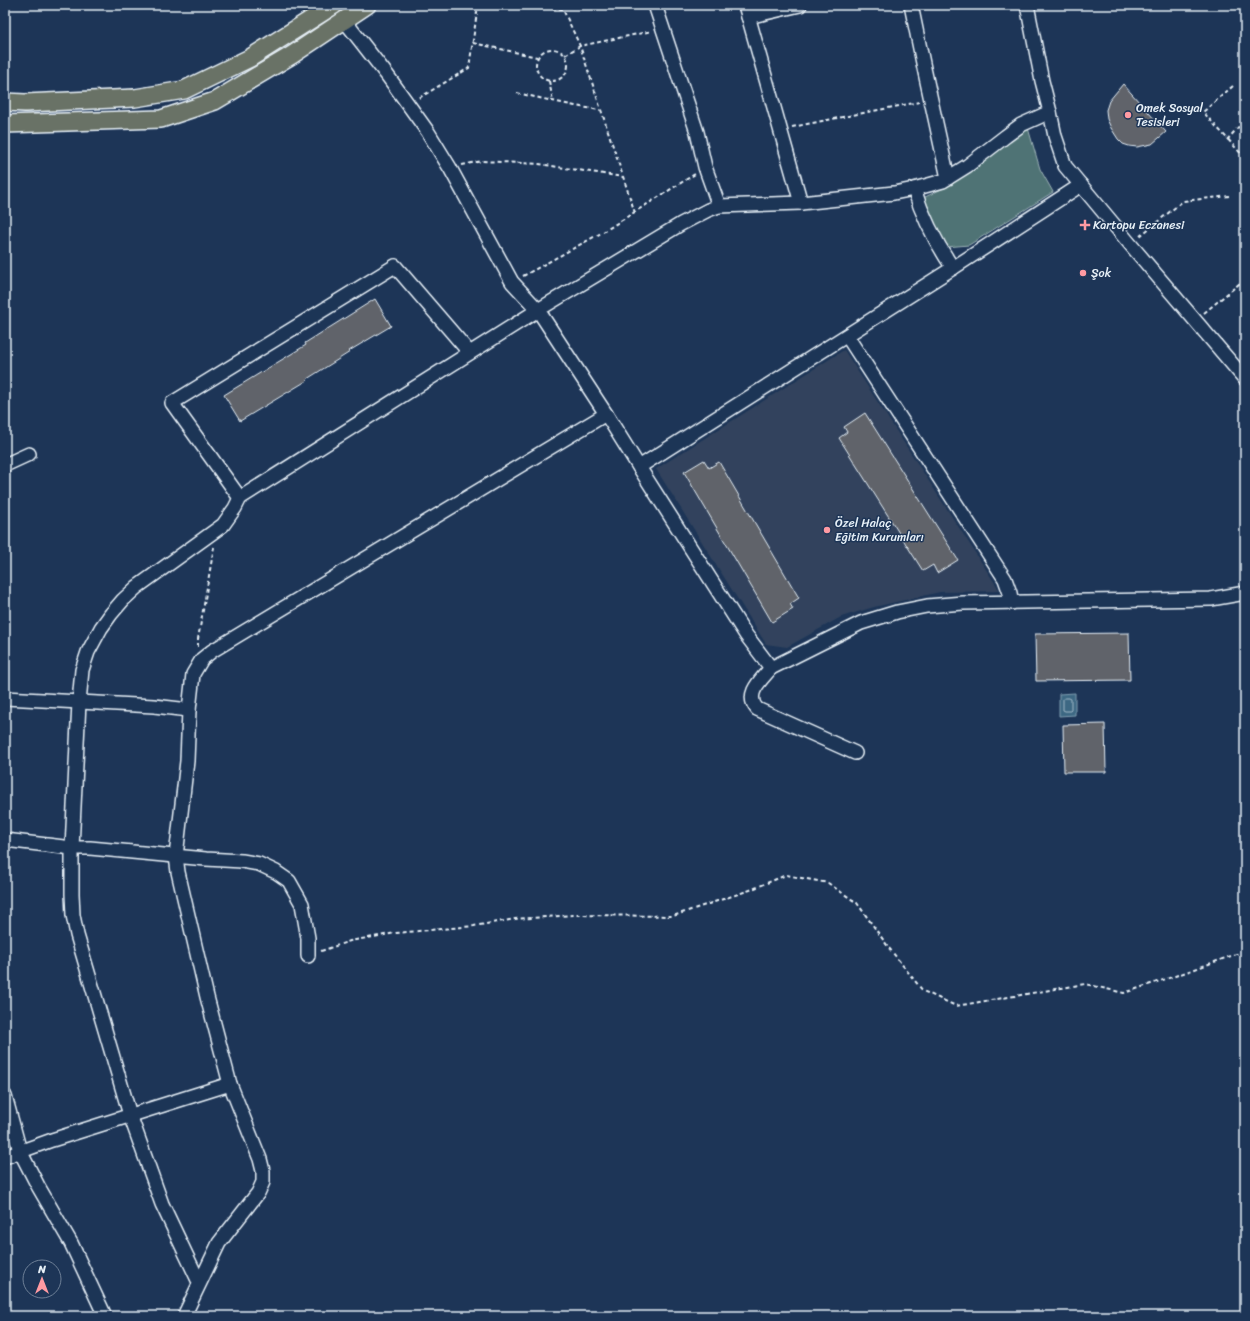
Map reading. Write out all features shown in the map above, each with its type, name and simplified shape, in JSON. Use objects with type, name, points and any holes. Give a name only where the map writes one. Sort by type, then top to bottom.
[{"type":"main road","points":[[5,102],[26,103],[135,98],[184,90],[250,58],[334,5]]},
{"type":"main road","points":[[5,124],[161,119],[215,101],[292,55],[367,5]]},
{"type":"street","points":[[655,5],[697,132],[705,167],[719,206]]},
{"type":"street","points":[[800,5],[747,11],[801,203]]},
{"type":"street","points":[[911,5],[948,178]]},
{"type":"street","points":[[1027,5],[1054,136],[1065,166],[1245,379]]},
{"type":"street","points":[[344,20],[428,132],[450,168],[512,282],[538,310],[606,414],[746,635],[771,668]]},
{"type":"street","points":[[200,1282],[162,1204],[130,1115],[77,935],[74,915],[72,894],[72,848],[79,702],[82,670],[94,639],[111,614],[137,587],[215,531],[229,518],[240,498],[469,352],[681,224],[719,206],[801,203],[894,193],[944,181],[967,166],[1016,129],[1050,112]]},
{"type":"street","points":[[639,467],[847,336],[1081,185]]},
{"type":"street","points":[[914,189],[931,233],[953,268]]},
{"type":"street","points":[[240,498],[172,403],[395,266],[469,352]]},
{"type":"street","points":[[847,336],[1005,579],[1012,603]]},
{"type":"street","points":[[184,1316],[219,1243],[254,1199],[263,1182],[263,1171],[260,1159],[230,1084],[207,997],[178,872],[176,856],[187,761],[193,674],[202,659],[212,651],[606,414]]},
{"type":"street","points":[[5,465],[29,454]]},
{"type":"street","points":[[855,753],[757,709],[752,700],[753,690],[771,668],[861,623],[897,612],[927,606],[949,604],[1211,599],[1245,593]]},
{"type":"street","points":[[5,698],[154,706],[190,710]]},
{"type":"street","points":[[5,840],[72,848],[90,848],[242,861],[260,864],[289,881],[302,904],[308,938],[308,956]]},
{"type":"street","points":[[5,1157],[130,1115],[230,1084]]},
{"type":"street","points":[[5,1096],[20,1151],[38,1186],[71,1243],[104,1316]]},
{"type":"path","points":[[408,104],[469,68],[478,5]]},
{"type":"path","points":[[561,5],[580,46],[635,212]]},
{"type":"path","points":[[538,7],[562,9]]},
{"type":"path","points":[[565,55],[580,46],[663,29]]},
{"type":"path","points":[[473,42],[537,57]]},
{"type":"path","points":[[551,48],[556,49],[565,55],[568,60],[567,71],[560,79],[548,81],[537,72],[535,67],[537,57],[541,53],[551,48]]},
{"type":"path","points":[[548,81],[553,101]]},
{"type":"path","points":[[1233,86],[1203,112],[1245,158]]},
{"type":"path","points":[[518,93],[601,110]]},
{"type":"path","points":[[781,129],[931,99]]},
{"type":"path","points":[[1228,140],[1242,123]]},
{"type":"path","points":[[450,168],[482,161],[539,164],[623,177]]},
{"type":"path","points":[[512,282],[603,232],[705,167]]},
{"type":"path","points":[[1130,244],[1183,201],[1229,196]]},
{"type":"path","points":[[1195,320],[1245,279]]},
{"type":"path","points":[[202,659],[198,649],[198,639],[216,538],[215,531]]},
{"type":"path","points":[[308,956],[350,941],[396,933],[474,926],[515,919],[575,915],[673,916],[750,890],[786,875],[828,883],[857,903],[922,991],[956,1006],[1085,984],[1124,993],[1245,951]]},
{"type":"shaded area","name":"Özel Halaç Eğitim Kurumları","points":[[844,350],[1000,591],[940,592],[874,607],[841,617],[787,647],[766,644],[656,469]]},
{"type":"green space","points":[[1028,128],[1040,169],[1053,192],[969,245],[946,247],[933,229],[923,198],[946,187]]},
{"type":"water","points":[[1075,693],[1075,715],[1059,716],[1059,694]]},
{"type":"building","name":"Omek Sosyal Tesisleri","points":[[1123,84],[1166,132],[1152,144],[1137,147],[1123,144],[1111,128],[1107,119],[1106,110],[1109,101]]},
{"type":"building","points":[[375,299],[391,326],[349,351],[350,352],[307,379],[308,380],[240,421],[224,395],[306,345],[305,343]]},
{"type":"building","points":[[865,413],[958,560],[937,573],[933,565],[923,571],[839,438],[847,432],[844,427]]},
{"type":"building","points":[[704,460],[709,468],[719,462],[799,598],[790,604],[793,609],[772,622],[684,472]]},
{"type":"building","points":[[1129,633],[1130,680],[1036,681],[1035,634]]},
{"type":"building","points":[[1105,724],[1106,772],[1064,772],[1063,725]]},
{"type":"place","name":"Omek Sosyal Tesisleri","points":[[1128,115]]},
{"type":"place","name":"Kartopu Eczanesi","points":[[1085,225]]},
{"type":"place","name":"Şok","points":[[1083,273]]},
{"type":"place","name":"Özel Halaç Eğitim Kurumları","points":[[827,530]]}]
